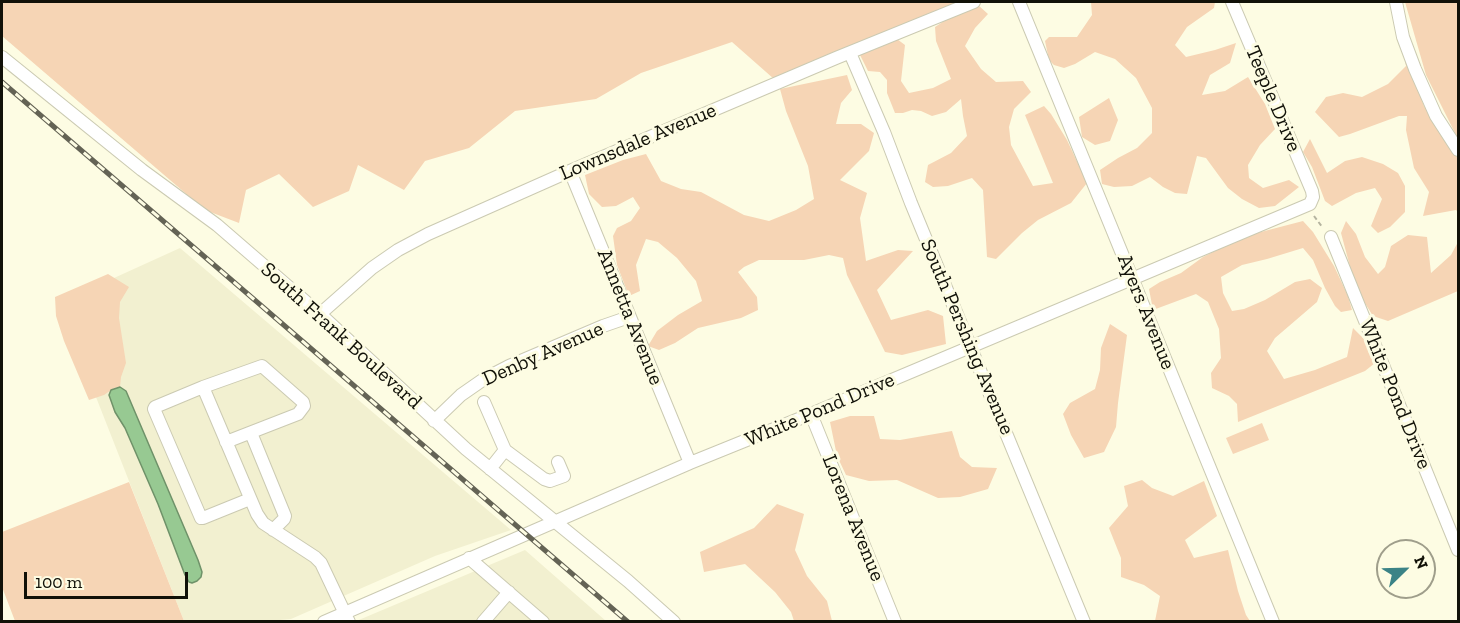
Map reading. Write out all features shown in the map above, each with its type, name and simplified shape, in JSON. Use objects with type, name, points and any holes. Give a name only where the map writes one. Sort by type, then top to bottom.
[{"type":"street","name":"Lownsdale Avenue","points":[[320,314],[372,268],[398,250],[467,215],[974,2]]},
{"type":"street","name":"Ayers Avenue","points":[[1019,2],[1273,621]]},
{"type":"street","name":"Teeple Drive","points":[[1232,2],[1312,191],[1310,201]]},
{"type":"street","points":[[1396,2],[1403,37],[1414,69],[1436,116],[1458,150]]},
{"type":"street","name":"South Pershing Avenue","points":[[850,53],[1084,621]]},
{"type":"street","name":"South Frank Boulevard","points":[[2,57],[142,170],[217,225],[320,314],[434,421],[674,621]]},
{"type":"street","name":"Annetta Avenue","points":[[570,171],[690,463]]},
{"type":"street","name":"White Pond Drive","points":[[324,621],[347,617],[469,558],[690,463],[1133,279],[1310,201]]},
{"type":"street","name":"White Pond Drive","points":[[1331,237],[1458,550]]},
{"type":"street","name":"Denby Avenue","points":[[434,421],[461,394],[484,379],[509,366],[629,317]]},
{"type":"street","points":[[226,442],[298,414],[304,406],[303,402],[262,366],[155,406],[154,409],[201,518],[250,499]]},
{"type":"street","points":[[203,387],[257,514],[263,523],[321,562],[347,617]]},
{"type":"street","points":[[484,402],[505,450],[550,482],[564,476],[558,462]]},
{"type":"street","name":"Lorena Avenue","points":[[811,414],[895,621]]},
{"type":"street","points":[[251,433],[285,516],[273,530]]},
{"type":"street","points":[[490,469],[505,450]]},
{"type":"street","points":[[469,558],[543,621]]},
{"type":"street","points":[[483,621],[508,592]]},
{"type":"path","points":[[1310,201],[1331,237]]},
{"type":"shaded area","points":[[2,2],[957,2],[774,79],[732,42],[641,73],[596,99],[515,111],[469,148],[425,161],[404,190],[358,165],[349,191],[313,207],[279,174],[246,190],[239,223],[205,210],[2,36]]},
{"type":"shaded area","points":[[1091,2],[1215,2],[1214,8],[1187,27],[1175,45],[1186,57],[1236,43],[1230,63],[1210,75],[1202,95],[1225,91],[1248,77],[1265,104],[1275,129],[1260,145],[1248,165],[1249,178],[1263,188],[1289,180],[1299,187],[1275,206],[1259,208],[1228,188],[1206,158],[1197,156],[1187,194],[1175,193],[1150,177],[1132,186],[1114,187],[1102,184],[1100,170],[1137,148],[1152,133],[1152,108],[1136,78],[1115,59],[1095,52],[1064,68],[1054,65],[1049,60],[1045,41],[1049,37],[1077,37],[1092,15]]},
{"type":"shaded area","points":[[1405,2],[1458,2],[1458,139],[1426,75]]},
{"type":"shaded area","points":[[978,5],[988,14],[975,28],[965,46],[981,69],[996,82],[1023,81],[1031,92],[1014,109],[1009,127],[1011,145],[1033,186],[1053,183],[1025,115],[1044,106],[1067,140],[1087,183],[1071,203],[1038,220],[996,259],[987,257],[983,190],[972,178],[948,186],[933,187],[925,182],[928,165],[951,153],[967,136],[961,99],[946,112],[932,116],[912,110],[895,113],[887,93],[887,80],[880,72],[868,71],[860,55],[897,39],[905,45],[901,81],[909,93],[933,88],[951,79],[936,41],[935,27],[961,10]]},
{"type":"shaded area","points":[[1405,60],[1410,66],[1424,106],[1458,159],[1458,212],[1456,210],[1423,216],[1429,192],[1414,168],[1406,130],[1407,116],[1399,116],[1339,137],[1315,112],[1326,97],[1343,93],[1362,97],[1388,84],[1406,66]]},
{"type":"shaded area","points":[[847,75],[852,90],[841,103],[836,124],[861,124],[874,133],[869,151],[840,180],[867,193],[860,218],[866,261],[898,250],[913,251],[877,290],[891,320],[928,310],[943,316],[946,344],[902,355],[885,352],[847,275],[843,258],[829,255],[804,260],[759,260],[744,267],[738,272],[757,297],[758,310],[741,318],[698,328],[659,350],[648,346],[657,331],[702,301],[696,281],[677,258],[658,242],[646,239],[636,265],[640,291],[629,296],[617,265],[613,236],[617,228],[631,221],[640,208],[633,197],[616,206],[602,207],[589,194],[585,175],[623,160],[646,154],[661,181],[681,189],[701,192],[744,215],[769,221],[796,210],[814,199],[808,166],[786,111],[780,89]]},
{"type":"shaded area","points":[[1109,98],[1118,120],[1110,141],[1095,145],[1082,137],[1079,117]]},
{"type":"shaded area","points":[[1310,139],[1327,173],[1345,161],[1362,157],[1383,164],[1398,173],[1405,186],[1405,212],[1390,227],[1378,233],[1371,226],[1382,199],[1375,188],[1356,193],[1332,206],[1325,201],[1312,167],[1303,152]]},
{"type":"shaded area","points":[[1303,221],[1313,232],[1334,266],[1352,310],[1341,312],[1335,306],[1313,260],[1303,248],[1242,265],[1221,277],[1223,293],[1232,311],[1244,309],[1265,300],[1295,282],[1310,279],[1322,288],[1317,302],[1275,338],[1267,351],[1284,379],[1347,357],[1353,328],[1366,341],[1375,363],[1365,371],[1238,422],[1237,404],[1229,396],[1212,388],[1211,373],[1221,358],[1219,329],[1208,302],[1196,294],[1153,310],[1149,289],[1181,273],[1203,257],[1225,246],[1257,233]]},
{"type":"shaded area","points":[[1346,221],[1356,234],[1365,257],[1378,274],[1385,267],[1391,246],[1408,235],[1427,237],[1431,273],[1451,255],[1458,242],[1458,291],[1388,321],[1373,316],[1356,289],[1341,233]]},
{"type":"shaded area","points":[[180,248],[511,530],[435,556],[291,619],[258,622],[184,621],[59,303]]},
{"type":"shaded area","points":[[108,274],[129,287],[120,302],[119,318],[126,363],[120,387],[89,400],[64,341],[56,316],[55,297]]},
{"type":"shaded area","points":[[1110,324],[1127,335],[1116,427],[1104,452],[1084,458],[1071,435],[1063,414],[1070,403],[1095,389],[1100,370],[1101,348]]},
{"type":"shaded area","points":[[120,387],[126,391],[198,560],[202,572],[201,577],[192,583],[185,575],[158,504],[125,428],[115,412],[109,395],[111,390]]},
{"type":"shaded area","points":[[850,416],[874,416],[880,439],[900,440],[952,431],[960,457],[972,467],[997,468],[988,489],[960,497],[938,498],[897,480],[869,481],[846,475],[837,456],[830,422]]},
{"type":"shaded area","points":[[1262,423],[1269,440],[1233,454],[1226,438]]},
{"type":"shaded area","points":[[1142,480],[1152,488],[1173,496],[1204,481],[1217,516],[1185,540],[1194,558],[1228,550],[1238,591],[1250,621],[1155,621],[1160,596],[1144,585],[1121,577],[1121,558],[1109,528],[1128,506],[1124,486]]},
{"type":"shaded area","points":[[129,482],[184,621],[15,621],[2,587],[2,532]]},
{"type":"shaded area","points":[[777,504],[804,514],[795,550],[807,576],[827,601],[832,621],[794,621],[791,612],[775,592],[745,564],[704,572],[700,552],[754,528]]},
{"type":"shaded area","points":[[525,550],[606,621],[354,622]]},
{"type":"railway","points":[[2,82],[628,622]]}]
